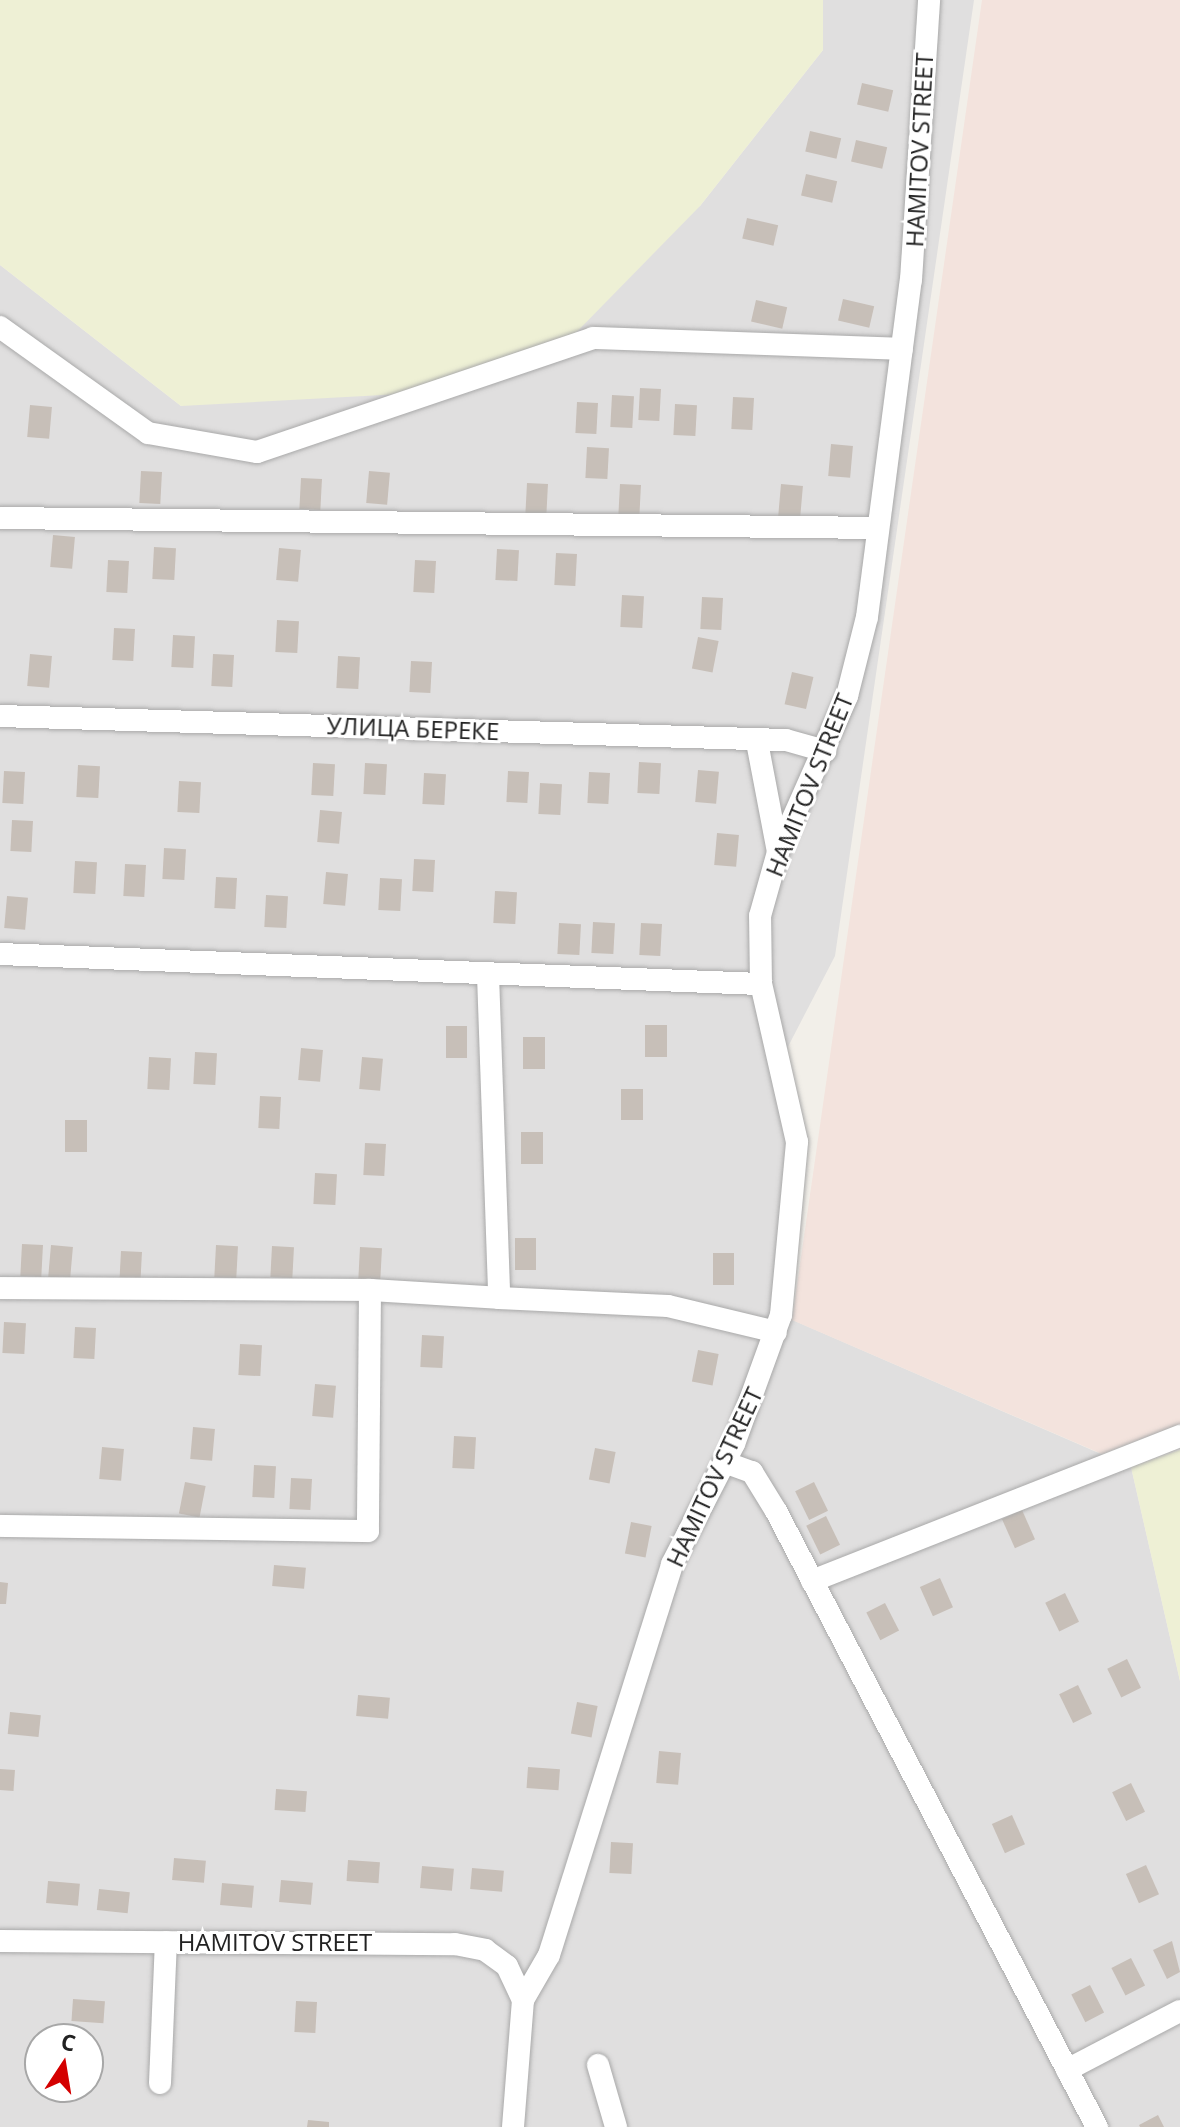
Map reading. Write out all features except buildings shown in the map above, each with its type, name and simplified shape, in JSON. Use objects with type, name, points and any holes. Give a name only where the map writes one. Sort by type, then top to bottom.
[{"type":"street","name":"HAMITOV STREET","points":[[513,2127],[523,2000],[549,1955],[672,1564],[724,1462],[776,1332],[793,1228],[797,1142],[761,984],[760,916],[778,852],[825,751],[867,617],[902,349],[929,0]]},
{"type":"street","points":[[0,327],[148,433],[257,452],[593,338],[902,349]]},
{"type":"street","points":[[0,518],[878,528]]},
{"type":"street","name":"УЛИЦА БЕРЕКЕ","points":[[0,716],[757,742],[825,751]]},
{"type":"street","points":[[757,742],[778,852]]},
{"type":"street","points":[[0,954],[761,984]]},
{"type":"street","points":[[488,975],[499,1298]]},
{"type":"street","points":[[0,1288],[370,1290],[668,1306],[776,1332]]},
{"type":"street","points":[[0,1526],[368,1531],[370,1290]]},
{"type":"street","points":[[812,1581],[1180,1436]]},
{"type":"street","points":[[724,1462],[752,1472],[1097,2127]]},
{"type":"street","name":"HAMITOV STREET","points":[[0,1941],[455,1944],[485,1950],[507,1966],[523,2000]]},
{"type":"street","points":[[160,2083],[166,1942]]},
{"type":"street","points":[[1067,2070],[1180,2011]]},
{"type":"street","points":[[598,2065],[616,2127]]},
{"type":"shaded area","points":[[823,0],[974,0],[835,956],[779,1064],[794,1100],[781,1315],[1131,1467],[1180,1681],[1180,2127],[0,2127],[0,265],[181,406],[700,206],[823,50]]},
{"type":"shaded area","points":[[982,0],[1180,0],[1180,1424],[1102,1454],[792,1320]]},
{"type":"green space","points":[[0,0],[823,0],[823,50],[700,206],[559,350],[401,394],[181,406],[0,265]]},
{"type":"green space","points":[[1180,1450],[1180,1681],[1131,1467]]}]
